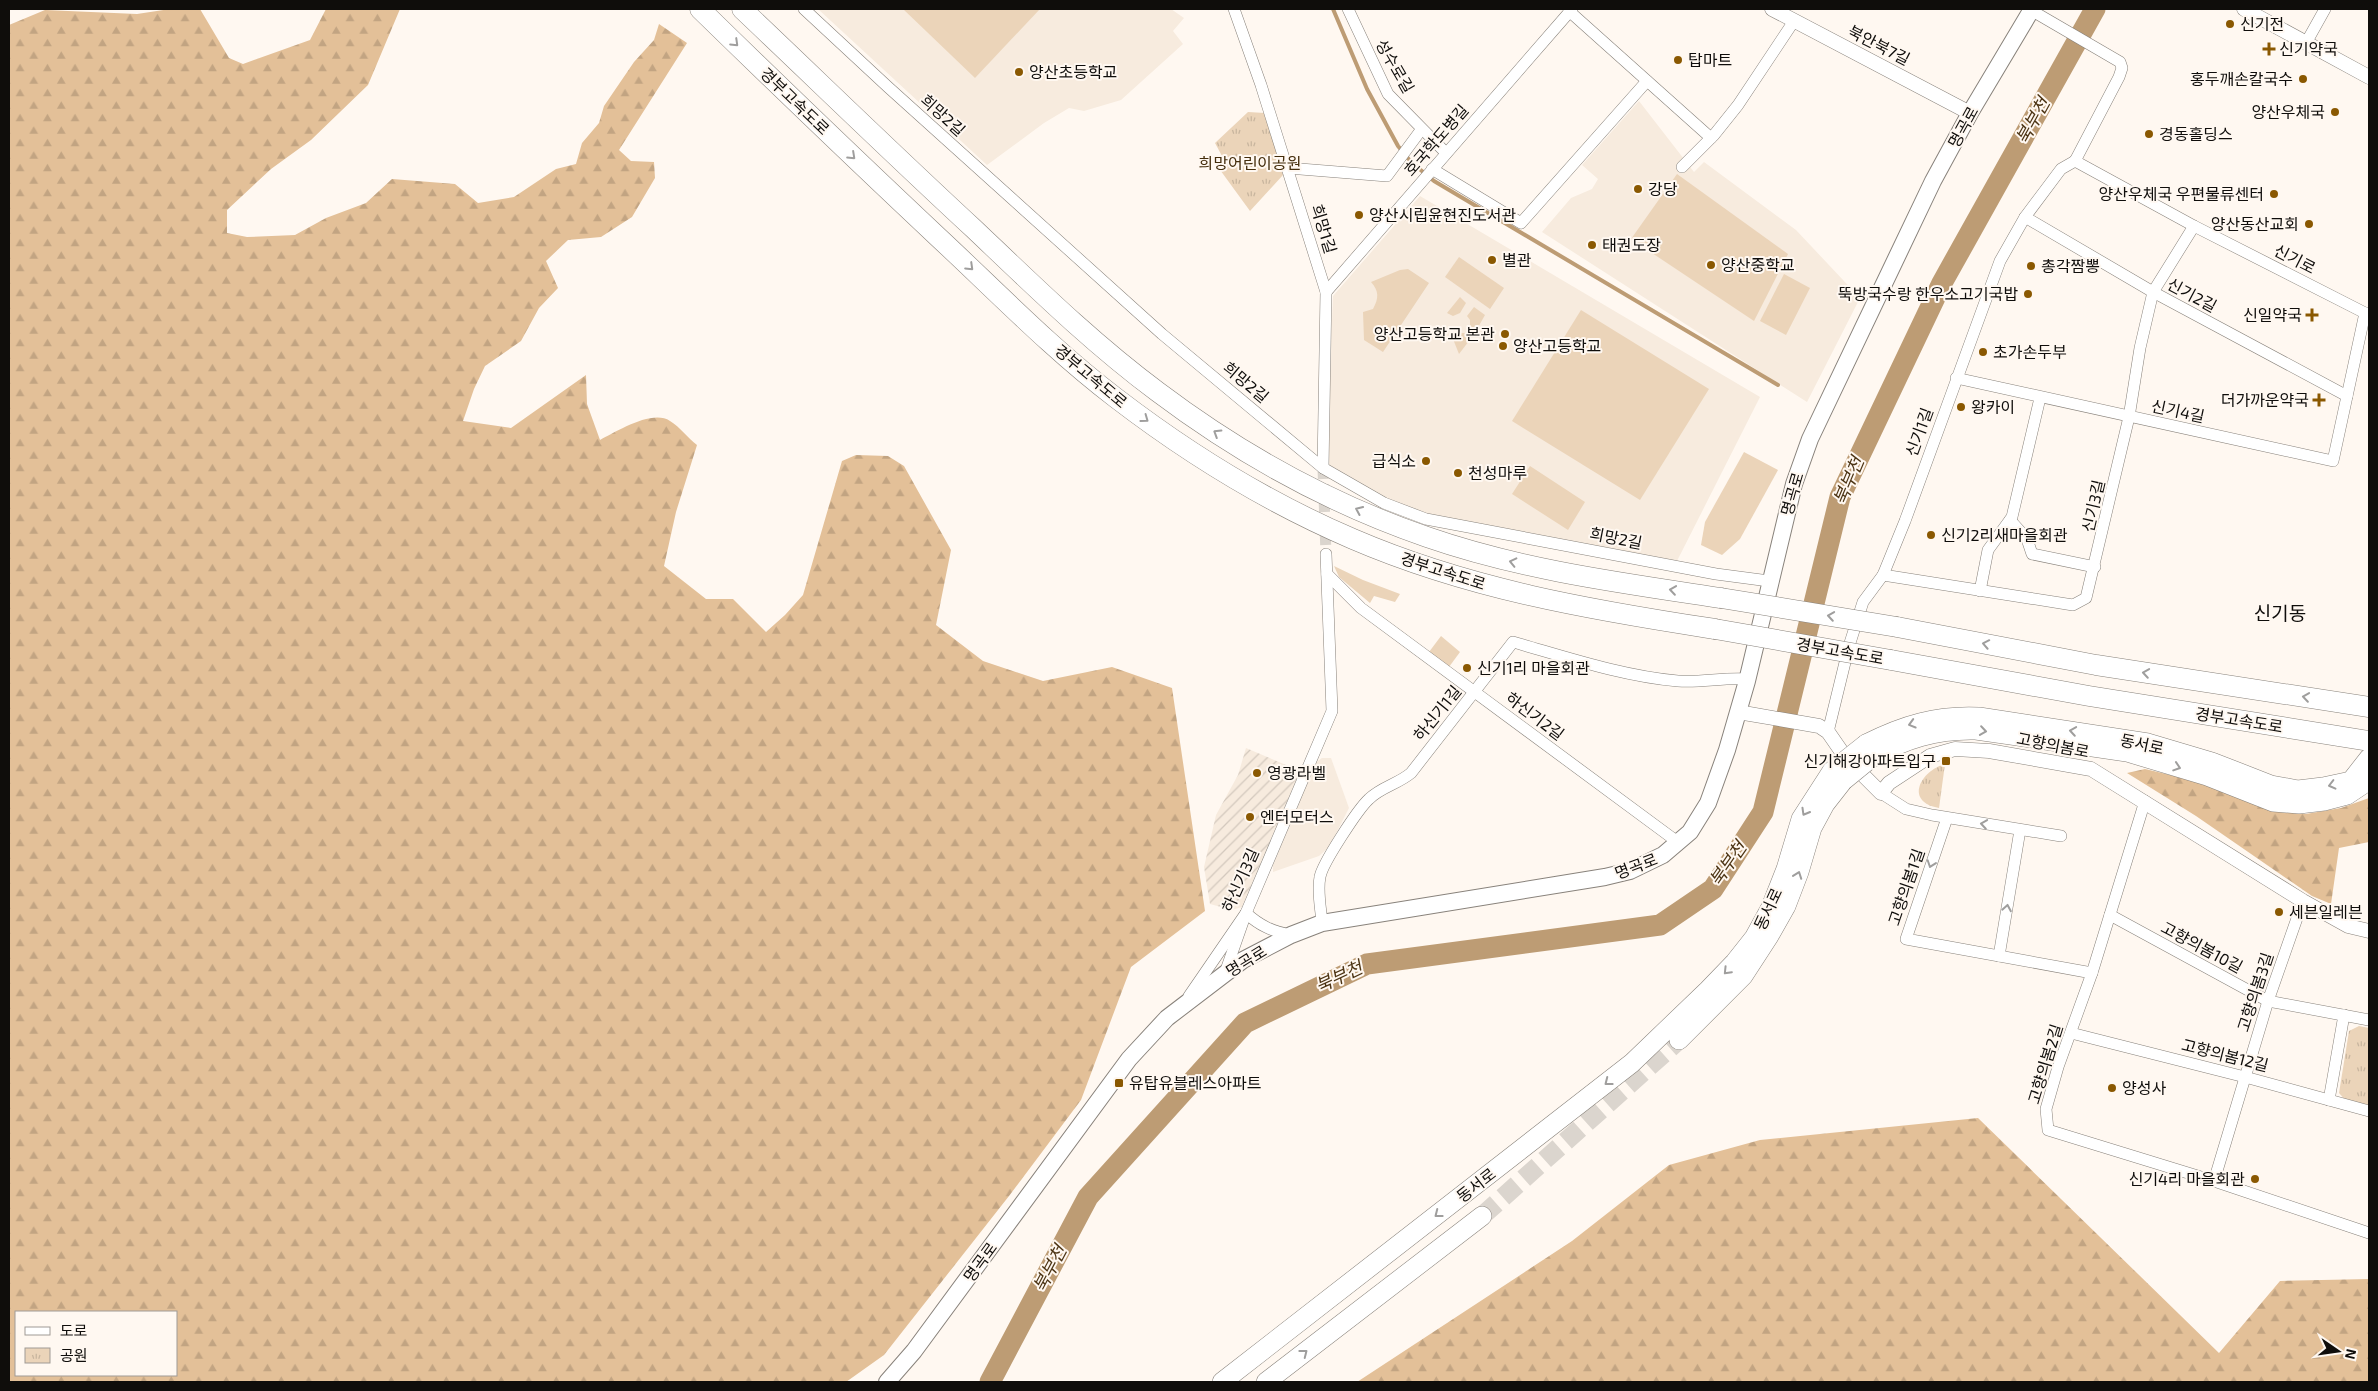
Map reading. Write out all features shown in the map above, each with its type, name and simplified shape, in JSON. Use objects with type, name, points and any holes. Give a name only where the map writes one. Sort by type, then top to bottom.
[{"type":"highway","name":"경부고속도로","points":[[700,9],[844,148],[1062,352],[1114,397],[1214,466],[1274,500],[1352,539],[1456,577],[1580,607],[2090,696],[2369,741]]},
{"type":"highway","name":"경부고속도로","points":[[742,9],[910,170],[1086,333],[1158,392],[1213,431],[1330,497],[1426,537],[1479,554],[1567,574],[1897,627],[2096,665],[2362,706]]},
{"type":"highway","name":"동서로","points":[[1222,1382],[1632,1063],[1708,990],[1735,962],[1754,938],[1771,907],[1783,877],[1801,819],[1837,776],[1868,751],[1914,723],[1960,716],[1979,717],[2148,743],[2212,762],[2271,786],[2298,790],[2323,787],[2351,780],[2369,758]]},
{"type":"highway","name":"동서로","points":[[1868,751],[1925,734],[1976,730],[2127,752],[2207,776],[2273,802],[2299,804],[2324,801],[2347,795],[2369,779]]},
{"type":"highway","name":"동서로","points":[[1679,1040],[1743,976],[1769,936],[1786,906],[1800,872],[1812,828],[1837,776]]},
{"type":"highway","name":"동서로","points":[[1266,1382],[1482,1216]]},
{"type":"main road","name":"명곡로","points":[[887,1382],[919,1344],[1129,1060],[1183,1005],[1225,973],[1244,960],[1291,935],[1322,923],[1605,877],[1649,863],[1679,843],[1699,819],[1708,802],[1738,712],[1794,484],[1810,439],[1889,270],[1970,113],[2030,9]]},
{"type":"street","name":"희망2길","points":[[804,9],[1156,329],[1323,468],[1384,503],[1426,518],[1716,574],[1769,581]]},
{"type":"street","name":"희망1길","points":[[1234,9],[1288,168],[1326,292],[1323,468]]},
{"type":"street","name":"성수로길","points":[[1348,9],[1388,94],[1421,130],[1446,153]]},
{"type":"street","name":"북안북7길","points":[[1772,9],[1970,113]]},
{"type":"street","points":[[2030,9],[2120,62],[2122,68],[2075,161]]},
{"type":"street","points":[[2244,9],[2369,77]]},
{"type":"street","points":[[2306,43],[2325,9]]},
{"type":"street","points":[[1571,10],[1646,81],[1711,138]]},
{"type":"street","name":"호국학도병길","points":[[1326,292],[1571,10]]},
{"type":"street","points":[[1682,167],[1711,138],[1738,105],[1794,21]]},
{"type":"street","points":[[1432,169],[1521,223],[1646,81]]},
{"type":"street","points":[[1288,168],[1387,176],[1421,130]]},
{"type":"street","name":"신기1길","points":[[1824,729],[1863,602],[1883,575],[1905,521],[2000,261],[2024,217],[2061,169],[2075,161]]},
{"type":"street","name":"신기로","points":[[2075,161],[2194,226],[2367,314]]},
{"type":"street","name":"신기2길","points":[[2024,217],[2153,292],[2347,396]]},
{"type":"street","name":"신기3길","points":[[1883,575],[2073,605],[2086,598],[2095,567],[2129,417],[2140,348],[2153,292],[2194,226]]},
{"type":"street","name":"신기4길","points":[[1956,378],[2333,462],[2367,314]]},
{"type":"street","points":[[1980,591],[1988,550],[2010,520],[2040,398]]},
{"type":"street","points":[[2010,520],[2028,539],[2032,554],[2095,567]]},
{"type":"street","name":"하신기3길","points":[[1183,1005],[1246,913],[1332,710],[1326,554]]},
{"type":"street","name":"하신기2길","points":[[1327,574],[1361,608],[1679,843]]},
{"type":"street","name":"하신기1길","points":[[1322,923],[1320,876],[1351,820],[1369,799],[1383,788],[1402,780],[1411,772],[1513,642],[1590,664],[1679,681],[1747,679]]},
{"type":"street","points":[[1738,712],[1824,729],[1846,758],[1881,793],[1906,809],[1947,818],[2061,836]]},
{"type":"street","name":"고향의봄로","points":[[1881,793],[1890,783],[1930,756],[1956,749],[1989,750],[2090,769],[2145,801],[2303,901],[2348,926],[2369,931]]},
{"type":"street","name":"고향의봄2길","points":[[2145,801],[2092,974],[2058,1067],[2046,1109],[2048,1130],[2214,1181],[2369,1233]]},
{"type":"street","name":"고향의봄1길","points":[[1947,818],[1906,940],[2092,974]]},
{"type":"street","points":[[1999,956],[2020,830]]},
{"type":"street","name":"고향의봄3길","points":[[2214,1181],[2268,1001],[2303,901]]},
{"type":"street","points":[[1225,973],[1246,913],[1256,923],[1272,931],[1291,935]]},
{"type":"street","name":"고향의봄10길","points":[[2110,915],[2268,1001],[2369,1020]]},
{"type":"street","points":[[2329,1100],[2344,1015]]},
{"type":"street","name":"고향의봄12길","points":[[2071,1033],[2369,1111]]},
{"type":"shaded area","name":"양산초등학교","points":[[818,9],[1171,9],[1184,18],[1173,31],[1183,44],[1121,100],[1084,111],[1069,108],[1044,123],[987,165]]},
{"type":"shaded area","name":"양산중학교","points":[[1639,101],[1694,172],[1704,162],[1796,230],[1860,298],[1807,402],[1542,232],[1571,198],[1592,189],[1598,179],[1582,165]]},
{"type":"shaded area","name":"양산고등학교","points":[[1420,196],[1760,397],[1677,561],[1433,517],[1391,502],[1326,470],[1333,296]]},
{"type":"shaded area","points":[[1246,748],[1300,771],[1242,907],[1232,910],[1210,904],[1204,867],[1216,815],[1238,775]]},
{"type":"shaded area","points":[[1322,758],[1331,758],[1349,808],[1329,847],[1319,856],[1273,872],[1273,865],[1315,763]]},
{"type":"green space","points":[[170,9],[200,9],[229,58],[243,64],[310,40],[326,9],[400,9],[368,85],[311,140],[271,169],[227,210],[227,233],[247,237],[295,235],[326,218],[366,203],[392,179],[455,184],[478,203],[514,197],[556,169],[576,164],[582,143],[599,123],[604,106],[634,62],[654,40],[659,24],[687,43],[619,150],[631,161],[654,162],[655,178],[632,217],[601,237],[568,240],[546,261],[558,288],[539,308],[521,341],[485,366],[474,389],[463,421],[511,428],[586,375],[587,404],[600,440],[624,427],[644,420],[662,418],[674,423],[697,445],[676,512],[664,566],[706,599],[733,599],[766,632],[803,595],[842,461],[856,455],[888,456],[904,466],[951,550],[936,625],[983,661],[1043,681],[1112,667],[1172,688],[1205,911],[1131,967],[1081,1100],[1009,1196],[884,1355],[846,1382],[9,1382],[9,25],[45,10],[137,14]]},
{"type":"green space","points":[[903,9],[1040,9],[975,78]]},
{"type":"green space","name":"희망어린이공원","points":[[1248,112],[1265,113],[1283,175],[1250,211],[1215,163],[1222,156],[1215,143]]},
{"type":"green space","points":[[1677,174],[1788,254],[1754,321],[1631,239]]},
{"type":"green space","points":[[1459,257],[1504,288],[1490,309],[1445,277]]},
{"type":"green space","points":[[1408,269],[1429,283],[1383,352],[1364,340],[1363,312],[1373,309],[1377,298],[1376,288],[1371,282],[1400,270]]},
{"type":"green space","points":[[1784,274],[1810,288],[1786,335],[1760,321]]},
{"type":"green space","points":[[1460,297],[1466,303],[1460,313],[1453,316],[1447,313]]},
{"type":"green space","points":[[1474,307],[1485,315],[1476,331],[1470,326],[1470,320],[1467,316]]},
{"type":"green space","points":[[1581,310],[1709,389],[1640,500],[1512,421]]},
{"type":"green space","points":[[1460,333],[1466,333],[1472,337],[1459,354],[1453,339]]},
{"type":"green space","points":[[1744,452],[1778,470],[1740,539],[1722,555],[1701,545],[1705,522]]},
{"type":"green space","points":[[1530,466],[1585,502],[1568,530],[1512,494]]},
{"type":"green space","points":[[1334,566],[1363,580],[1400,594],[1395,602],[1374,596],[1370,603],[1339,577]]},
{"type":"green space","points":[[1441,636],[1460,652],[1449,667],[1429,652]]},
{"type":"green space","points":[[1945,764],[1939,808],[1928,805],[1922,800],[1919,793],[1923,779],[1936,768]]},
{"type":"green space","points":[[2145,769],[2208,784],[2273,811],[2306,814],[2341,808],[2369,798],[2369,842],[2339,848],[2331,904],[2312,896],[2196,816],[2127,773]]},
{"type":"green space","points":[[2359,1026],[2369,1028],[2369,1107],[2347,1102],[2339,1093],[2349,1031]]},
{"type":"green space","points":[[1978,1118],[2219,1353],[2280,1281],[2369,1279],[2369,1382],[1357,1382],[1572,1241],[1669,1165],[1760,1140]]},
{"type":"waterway","points":[[1333,9],[1367,89],[1398,146],[1411,162],[1434,181],[1778,385]]},
{"type":"waterway","name":"북부천","points":[[990,1382],[1088,1197],[1245,1023],[1367,964],[1660,925],[1713,889],[1763,812],[1840,497],[1942,283],[2095,9]]},
{"type":"tunnel","points":[[1323,468],[1326,554]]},
{"type":"tunnel","points":[[1482,1216],[1679,1040]]},
{"type":"place","name":"신기전","points":[[2230,24]]},
{"type":"place","name":"신기약국","points":[[2269,49]]},
{"type":"place","name":"탑마트","points":[[1678,60]]},
{"type":"place","name":"양산초등학교","points":[[1019,72]]},
{"type":"place","name":"홍두깨손칼국수","points":[[2303,79]]},
{"type":"place","name":"양산우체국","points":[[2335,112]]},
{"type":"place","name":"경동홀딩스","points":[[2149,134]]},
{"type":"place","name":"강당","points":[[1638,189]]},
{"type":"place","name":"양산우체국 우편물류센터","points":[[2274,194]]},
{"type":"place","name":"양산시립윤현진도서관","points":[[1359,215]]},
{"type":"place","name":"양산동산교회","points":[[2309,224]]},
{"type":"place","name":"태권도장","points":[[1592,245]]},
{"type":"place","name":"별관","points":[[1492,260]]},
{"type":"place","name":"양산중학교","points":[[1711,265]]},
{"type":"place","name":"총각짬뽕","points":[[2031,266]]},
{"type":"place","name":"뚝방국수랑 한우소고기국밥","points":[[2028,294]]},
{"type":"place","name":"신일약국","points":[[2312,315]]},
{"type":"place","name":"양산고등학교 본관","points":[[1505,334]]},
{"type":"place","name":"양산고등학교","points":[[1503,346]]},
{"type":"place","name":"초가손두부","points":[[1983,352]]},
{"type":"place","name":"더가까운약국","points":[[2319,400]]},
{"type":"place","name":"왕카이","points":[[1961,407]]},
{"type":"place","name":"급식소","points":[[1426,461]]},
{"type":"place","name":"천성마루","points":[[1458,473]]},
{"type":"place","name":"신기2리새마을회관","points":[[1931,535]]},
{"type":"place","name":"신기1리 마을회관","points":[[1467,668]]},
{"type":"place","name":"신기해강아파트입구","points":[[1946,761]]},
{"type":"place","name":"영광라벨","points":[[1257,773]]},
{"type":"place","name":"엔터모터스","points":[[1250,817]]},
{"type":"place","name":"세븐일레븐","points":[[2279,912]]},
{"type":"place","name":"유탑유블레스아파트","points":[[1119,1083]]},
{"type":"place","name":"양성사","points":[[2112,1088]]},
{"type":"place","name":"신기4리 마을회관","points":[[2255,1179]]},
{"type":"district","name":"신기동","points":[[2280,613]]}]
